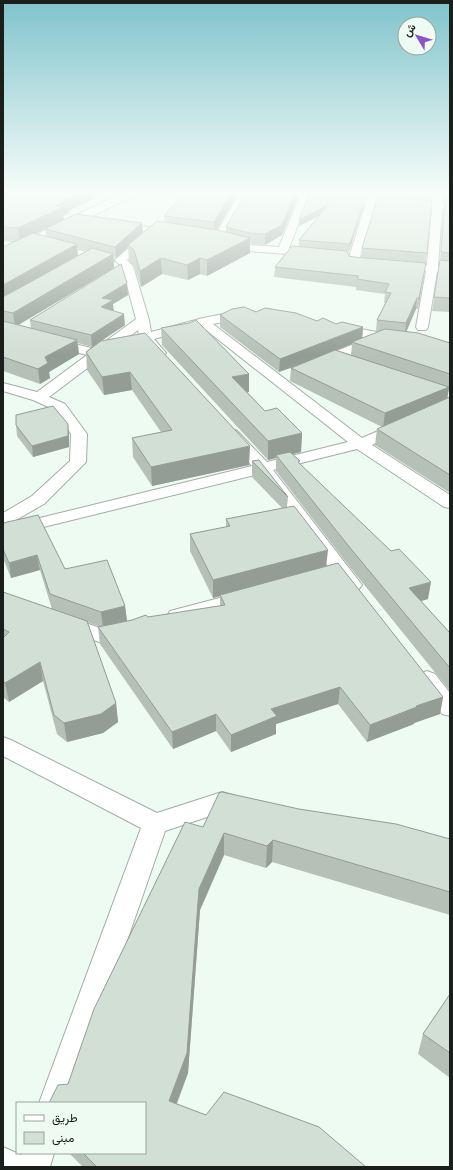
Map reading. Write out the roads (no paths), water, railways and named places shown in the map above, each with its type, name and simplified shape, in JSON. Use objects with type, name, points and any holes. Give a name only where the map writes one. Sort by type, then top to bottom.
[{"type":"main road","points":[[3,256],[21,247]]},
{"type":"street","points":[[46,247],[93,256],[123,268]]},
{"type":"street","points":[[137,247],[121,260],[143,320],[139,343]]},
{"type":"street","points":[[244,247],[323,254]]},
{"type":"street","points":[[283,251],[285,247]]},
{"type":"street","points":[[354,247],[350,257],[353,263],[450,270]]},
{"type":"street","points":[[422,327],[432,269],[434,247]]},
{"type":"street","points":[[79,264],[93,256]]},
{"type":"street","points":[[3,330],[98,354],[139,343],[204,322],[256,313]]},
{"type":"street","points":[[38,397],[143,320]]},
{"type":"street","points":[[204,322],[286,376],[360,444],[450,503]]},
{"type":"street","points":[[18,333],[32,325]]},
{"type":"street","points":[[324,327],[382,338],[403,339]]},
{"type":"street","points":[[306,368],[382,338]]},
{"type":"street","points":[[139,343],[170,365]]},
{"type":"street","points":[[333,357],[355,364]]},
{"type":"street","points":[[3,386],[38,397],[60,407],[79,434],[78,462],[38,500],[3,520]]},
{"type":"street","points":[[3,532],[360,444],[416,420]]},
{"type":"street","points":[[222,422],[263,468],[333,573],[360,596]]},
{"type":"street","points":[[164,619],[264,592]]},
{"type":"street","points":[[52,618],[102,636],[140,626]]},
{"type":"street","points":[[415,664],[450,708]]},
{"type":"street","points":[[3,746],[155,824],[222,802],[260,810]]},
{"type":"street","points":[[55,1102],[155,824]]},
{"type":"street","points":[[32,1167],[38,1154]]},
{"type":"street","points":[[3,1164],[11,1167]]}]
